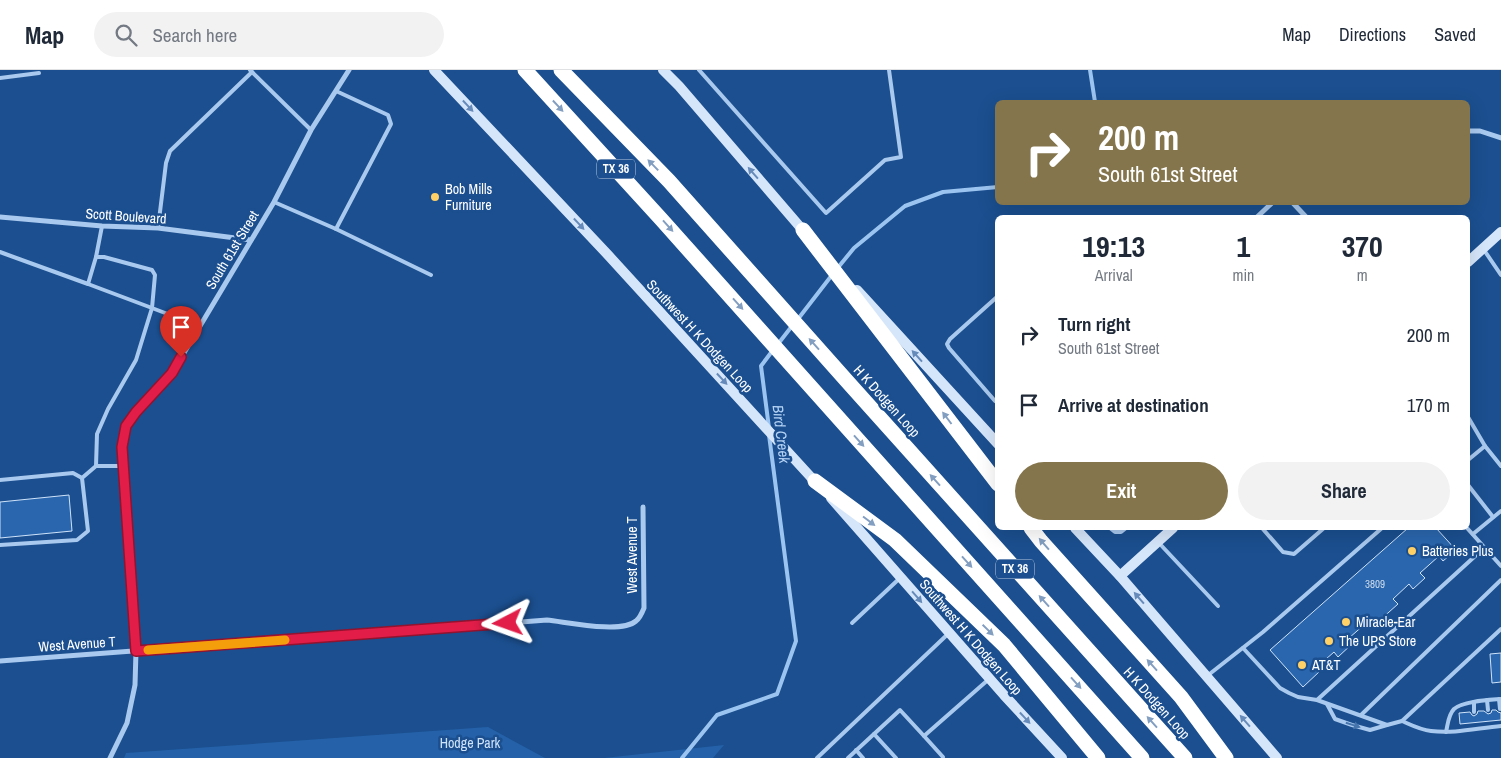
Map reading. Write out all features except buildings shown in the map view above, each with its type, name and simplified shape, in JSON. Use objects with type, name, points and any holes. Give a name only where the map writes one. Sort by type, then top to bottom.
[{"type":"highway","name":"TX 36","points":[[525,70],[706,268],[1142,758]]},
{"type":"highway","name":"H K Dodgen Loop","points":[[561,70],[669,181],[1185,758]]},
{"type":"highway","points":[[803,230],[889,333],[995,480]]},
{"type":"highway","points":[[816,481],[895,540],[997,639],[1098,758]]},
{"type":"highway","points":[[1033,530],[1181,697],[1226,758]]},
{"type":"main road","name":"Southwest H K Dodgen Loop","points":[[434,70],[816,481],[1058,757]]},
{"type":"main road","points":[[664,70],[803,230]]},
{"type":"main road","points":[[1470,260],[1501,232]]},
{"type":"main road","points":[[889,333],[995,442]]},
{"type":"main road","points":[[1077,530],[1120,576],[1277,758]]},
{"type":"main road","points":[[1120,576],[1171,530]]},
{"type":"street","name":"South 61st Street","points":[[110,758],[126,723],[135,685],[136,651],[122,447],[126,426],[136,412],[172,373],[274,202],[311,130],[349,70]]},
{"type":"street","points":[[1470,131],[1480,131],[1501,138]]},
{"type":"street","points":[[1259,215],[1270,205]]},
{"type":"street","points":[[1295,205],[1304,215]]},
{"type":"street","name":"Scott Boulevard","points":[[0,217],[102,226],[158,228],[251,240]]},
{"type":"street","name":"West Avenue T","points":[[0,661],[547,620],[607,627],[629,625],[635,622],[644,608],[643,507]]},
{"type":"lane","points":[[699,70],[826,213],[885,160],[901,157],[889,70]]},
{"type":"lane","points":[[158,228],[166,163],[170,151],[251,71],[311,130]]},
{"type":"lane","points":[[0,78],[39,73]]},
{"type":"lane","points":[[336,91],[388,115],[391,124],[336,229]]},
{"type":"lane","points":[[274,202],[336,229],[431,275]]},
{"type":"lane","points":[[88,284],[102,226]]},
{"type":"lane","points":[[1482,248],[1501,275]]},
{"type":"lane","points":[[0,252],[199,326]]},
{"type":"lane","points":[[96,257],[104,257],[152,270],[156,275],[152,308],[136,360],[97,434],[96,466]]},
{"type":"lane","points":[[995,299],[950,339],[947,344],[995,401]]},
{"type":"lane","points":[[1470,420],[1501,466]]},
{"type":"lane","points":[[1470,458],[1486,446]]},
{"type":"lane","points":[[82,478],[96,466],[123,466]]},
{"type":"lane","points":[[0,480],[73,473],[82,478]]},
{"type":"lane","points":[[0,545],[77,540],[88,531],[82,478]]},
{"type":"lane","points":[[1470,488],[1493,517]]},
{"type":"lane","points":[[1473,534],[1501,511]]},
{"type":"lane","points":[[1112,530],[1114,532],[1121,532],[1124,530]]},
{"type":"lane","points":[[1264,530],[1283,552],[1294,554],[1322,530]]},
{"type":"lane","points":[[1207,676],[1243,648],[1380,530]]},
{"type":"lane","points":[[1469,530],[1501,566]]},
{"type":"lane","points":[[1157,542],[1218,606]]},
{"type":"lane","points":[[1318,700],[1484,548]]},
{"type":"lane","points":[[852,623],[900,578]]},
{"type":"lane","points":[[1361,715],[1501,580]]},
{"type":"lane","points":[[1327,704],[1335,719],[1370,730],[1402,721],[1501,629]]},
{"type":"lane","points":[[817,758],[949,634]]},
{"type":"lane","points":[[1243,648],[1280,688],[1298,697],[1318,700],[1388,725]]},
{"type":"lane","points":[[924,736],[989,679]]},
{"type":"lane","points":[[1446,732],[1450,716],[1455,708],[1468,703],[1500,699],[1500,709]]},
{"type":"lane","points":[[1487,700],[1488,710]]},
{"type":"lane","points":[[1474,702],[1474,712]]},
{"type":"lane","points":[[848,758],[900,710],[943,756]]},
{"type":"lane","points":[[1402,721],[1420,729],[1446,732],[1501,726],[1501,720]]},
{"type":"lane","points":[[1488,722],[1488,728]]},
{"type":"lane","points":[[1475,723],[1476,729]]},
{"type":"lane","points":[[874,734],[896,758]]},
{"type":"lane","points":[[856,750],[863,758]]},
{"type":"green space","name":"Hodge Park","points":[[488,727],[545,758],[124,758],[126,753]]},
{"type":"green space","points":[[724,745],[713,758],[604,758]]},
{"type":"waterway","name":"Bird Creek","points":[[1090,70],[1095,100]]},
{"type":"waterway","name":"Bird Creek","points":[[836,270],[854,248],[905,206],[943,192],[995,187]]},
{"type":"waterway","name":"Bird Creek","points":[[798,319],[832,275]]},
{"type":"waterway","name":"Bird Creek","points":[[778,344],[792,326]]},
{"type":"waterway","name":"Bird Creek","points":[[769,428],[761,366],[773,350]]},
{"type":"waterway","name":"Bird Creek","points":[[682,758],[717,715],[777,694],[796,641],[769,435]]},
{"type":"slow traffic","points":[[148,650],[285,640]]},
{"type":"place","name":"Bob Mills Furniture","points":[[435,197]]},
{"type":"place","name":"Batteries Plus","points":[[1412,551]]},
{"type":"place","name":"Miracle-Ear","points":[[1346,622]]},
{"type":"place","name":"The UPS Store","points":[[1329,641]]},
{"type":"place","name":"AT&T","points":[[1302,665]]},
{"type":"route","points":[[181,357],[172,373],[136,412],[126,426],[122,447],[136,651],[508,623]]}]
